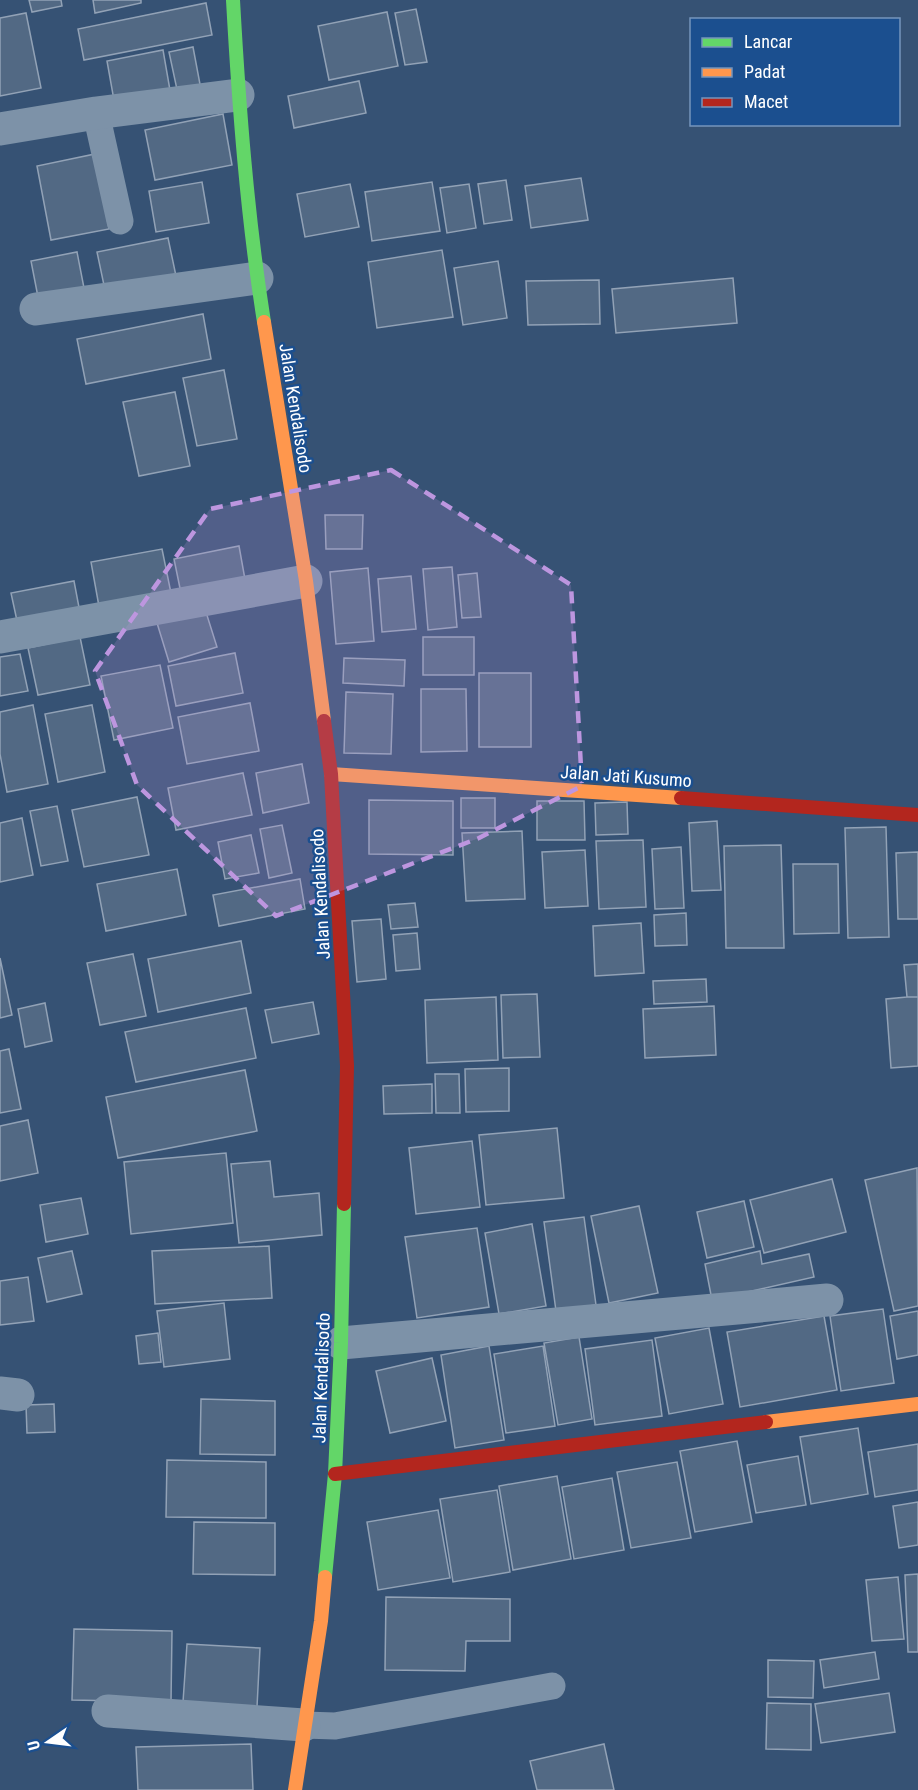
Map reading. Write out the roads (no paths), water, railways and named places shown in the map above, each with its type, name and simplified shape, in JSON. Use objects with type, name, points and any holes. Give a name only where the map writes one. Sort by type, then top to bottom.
[{"type":"street","name":"Jalan Kendalisodo","points":[[233,0],[238,95],[257,278],[306,581],[331,774],[347,1066],[341,1343],[335,1474],[321,1621],[295,1790]]},
{"type":"street","points":[[0,129],[96,113],[238,95]]},
{"type":"street","points":[[36,309],[257,278]]},
{"type":"street","points":[[0,637],[306,581]]},
{"type":"street","name":"Jalan Jati Kusumo","points":[[331,774],[918,815]]},
{"type":"street","points":[[341,1343],[827,1300]]},
{"type":"street","points":[[335,1474],[918,1404]]},
{"type":"street","points":[[108,1712],[304,1725]]},
{"type":"lane","points":[[96,113],[120,221]]},
{"type":"lane","points":[[304,1725],[334,1726],[552,1686]]}]
